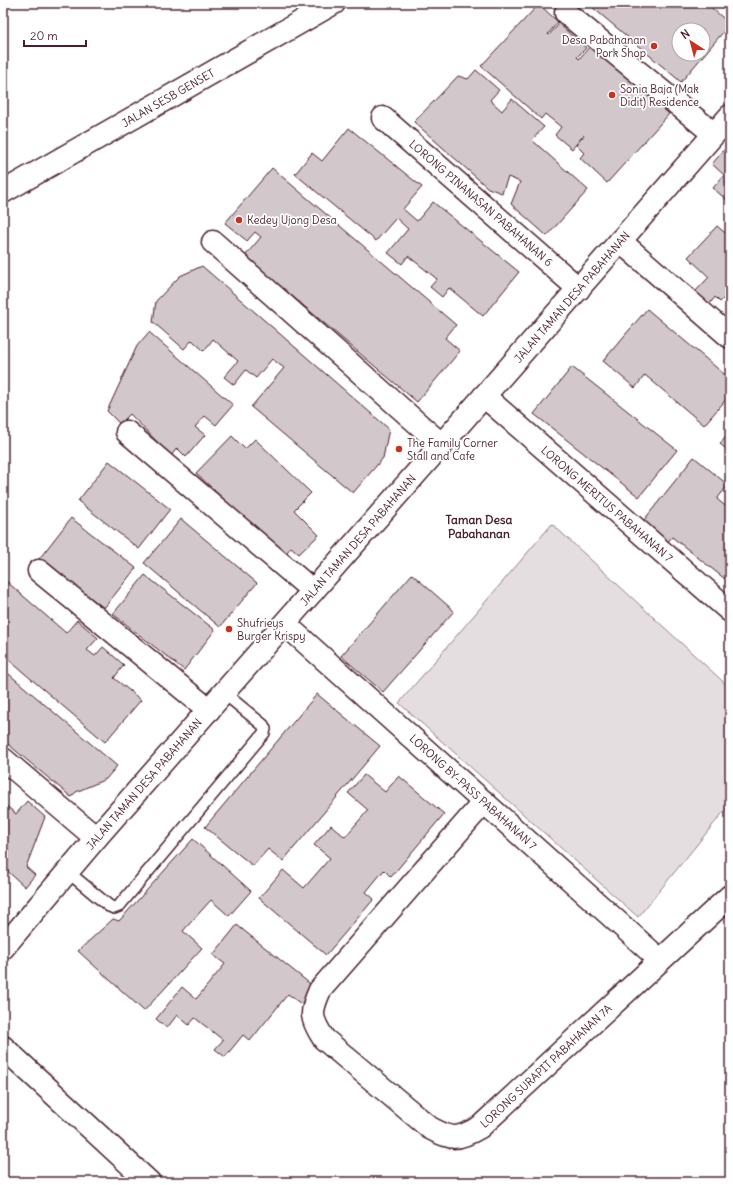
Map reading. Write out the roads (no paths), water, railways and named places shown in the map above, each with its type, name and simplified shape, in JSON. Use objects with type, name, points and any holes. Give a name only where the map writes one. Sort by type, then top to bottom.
[{"type":"street","name":"JALAN SESB GENSET","points":[[3,192],[334,3]]},
{"type":"street","points":[[566,13],[714,134]]},
{"type":"street","name":"JALAN TAMAN DESA PABAHANAN","points":[[3,948],[96,838],[730,116]]},
{"type":"street","name":"LORONG PINANASAN PABAHANAN 6","points":[[383,118],[579,289]]},
{"type":"street","points":[[620,241],[730,337]]},
{"type":"street","points":[[213,242],[442,445]]},
{"type":"street","name":"LORONG MERITUS PABAHANAN 7","points":[[484,396],[730,611]]},
{"type":"street","points":[[127,432],[313,591]]},
{"type":"street","points":[[39,571],[209,710]]},
{"type":"street","name":"LORONG BY-PASS PABAHANAN 7","points":[[285,624],[660,960]]},
{"type":"street","points":[[3,759],[96,838]]},
{"type":"street","name":"LORONG SURAPIT PABAHANAN 7A","points":[[484,802],[320,990],[313,1006],[314,1024],[324,1038],[430,1128],[446,1136],[464,1136],[480,1127],[730,896]]},
{"type":"street","points":[[3,1047],[150,1182]]},
{"type":"lane","points":[[68,872],[109,906],[114,908],[119,906],[264,733],[265,729],[263,725],[224,693]]},
{"type":"place","name":"Desa Pabahanan Pork Shop","points":[[654,46]]},
{"type":"place","name":"Sonia Baja (Mak Didit) Residence","points":[[612,95]]},
{"type":"place","name":"Kedey Ujong Desa","points":[[239,220]]},
{"type":"place","name":"The Family Corner Stall and Cafe","points":[[399,449]]},
{"type":"place","name":"Shufrieys Burger Krispy","points":[[229,629]]},
{"type":"district","name":"Taman Desa Pabahanan","points":[[479,526]]}]
